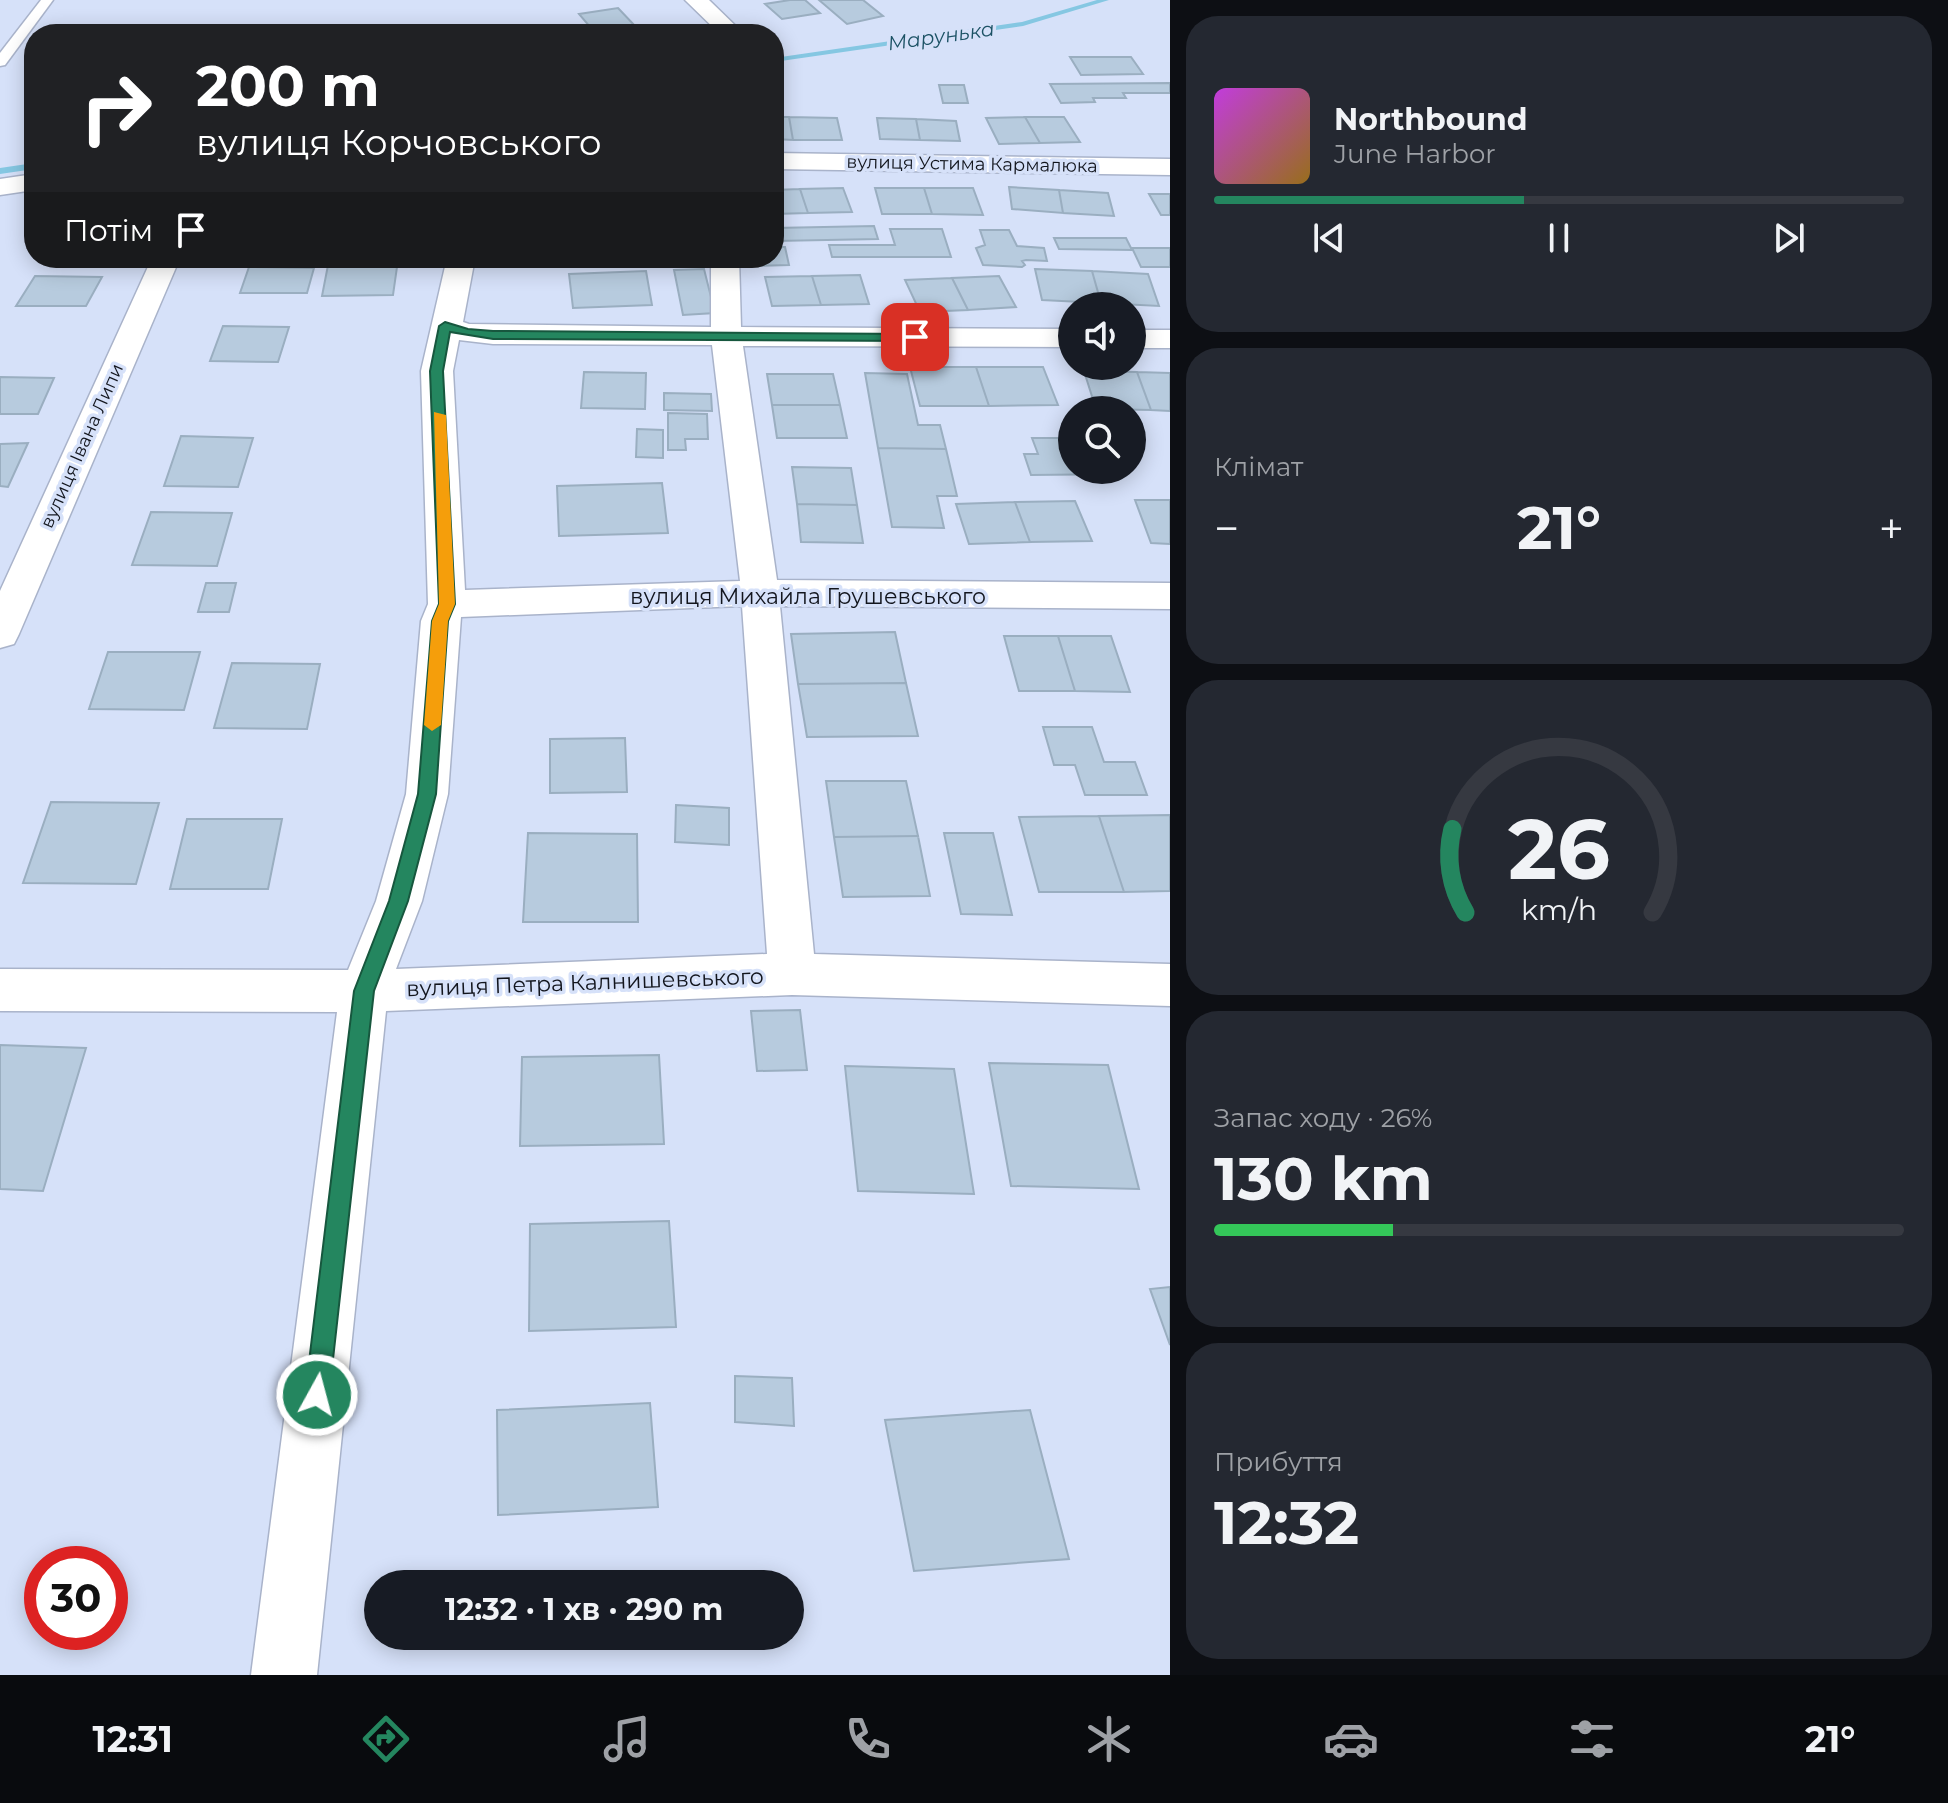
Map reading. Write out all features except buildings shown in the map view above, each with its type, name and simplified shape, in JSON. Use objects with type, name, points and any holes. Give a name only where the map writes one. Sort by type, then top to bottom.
[{"type":"street","points":[[696,0],[722,24]]},
{"type":"street","name":"вулиця Устима Кармалюка","points":[[784,161],[1170,167]]},
{"type":"street","points":[[0,187],[24,183]]},
{"type":"street","name":"вулиця Івана Липи","points":[[0,634],[162,268]]},
{"type":"street","points":[[284,1675],[364,991],[399,901],[427,794],[440,621],[447,604],[437,371],[459,268]]},
{"type":"street","points":[[725,268],[726,337],[760,593],[792,974]]},
{"type":"street","points":[[445,326],[466,333],[493,335],[1058,338]]},
{"type":"street","points":[[1146,339],[1170,339]]},
{"type":"street","name":"вулиця Михайла Грушевського","points":[[447,604],[760,593],[1170,596]]},
{"type":"street","name":"вулиця Петра Калнишевського","points":[[0,990],[364,991],[792,974],[1170,985]]},
{"type":"lane","points":[[29,24],[47,0]]},
{"type":"lane","points":[[0,62],[24,30]]},
{"type":"waterway","name":"Марунька","points":[[784,59],[1023,24],[1105,0]]},
{"type":"waterway","name":"Марунька","points":[[0,171],[24,167]]},
{"type":"slow traffic","points":[[432,725],[440,621],[447,604],[439,415]]},
{"type":"route","points":[[317,1395],[364,991],[399,901],[427,794],[440,621],[447,604],[437,371],[445,326],[466,333],[493,335],[915,337]]}]
